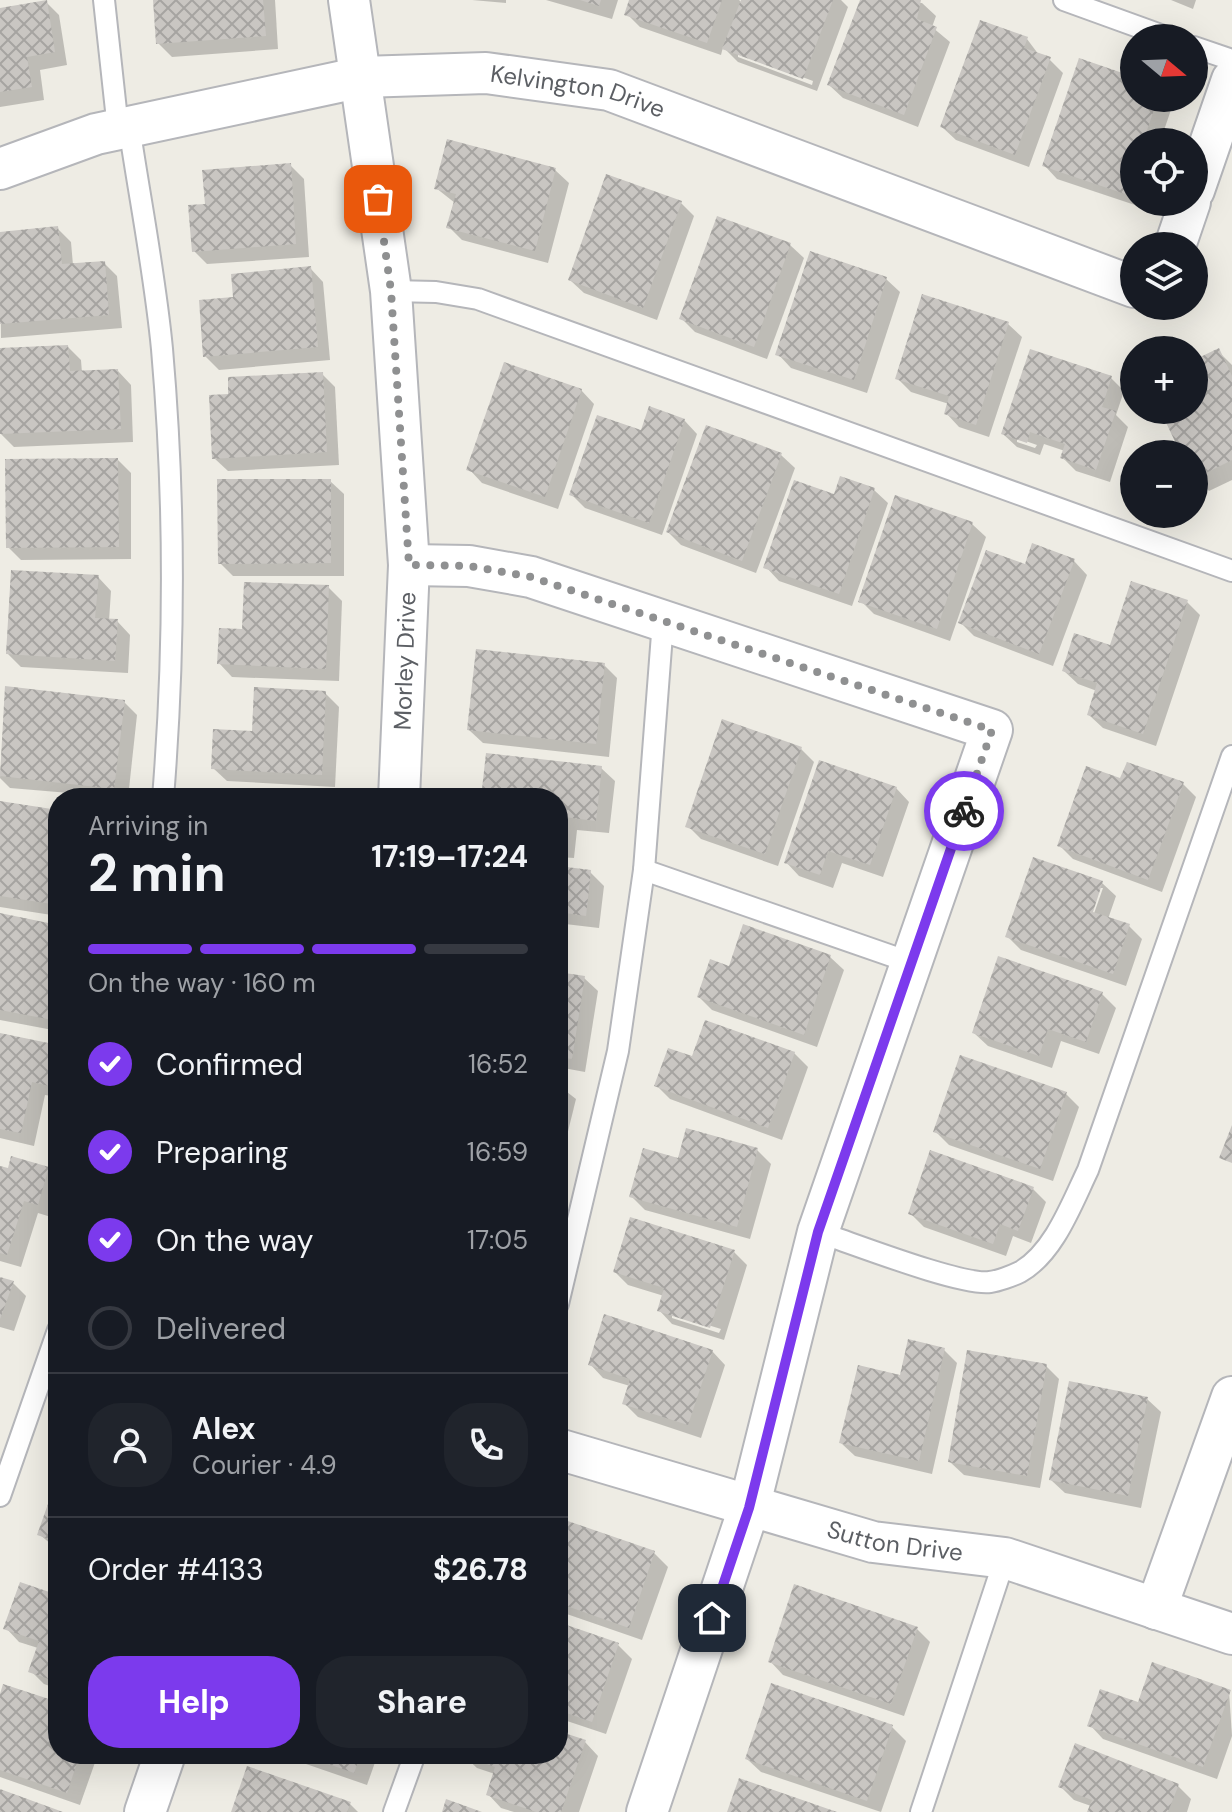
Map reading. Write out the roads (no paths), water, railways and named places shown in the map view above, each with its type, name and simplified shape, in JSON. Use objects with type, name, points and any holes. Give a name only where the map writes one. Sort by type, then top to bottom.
[{"type":"street","name":"Morley Drive","points":[[349,0],[391,291],[409,565],[399,788]]},
{"type":"street","name":"Kelvington Drive","points":[[0,169],[124,128],[362,77],[486,73],[609,90],[1120,282]]},
{"type":"street","points":[[1208,149],[1232,80]]},
{"type":"street","points":[[409,565],[469,566],[531,577],[992,730],[818,1232],[749,1508],[647,1812]]},
{"type":"street","points":[[1156,1609],[1232,1397]]},
{"type":"street","name":"Sutton Drive","points":[[568,1452],[749,1508],[873,1542],[1005,1558],[1232,1634]]},
{"type":"street","points":[[145,1812],[162,1764]]},
{"type":"lane","points":[[104,0],[162,348],[173,680],[164,788]]},
{"type":"lane","points":[[1064,0],[1130,24]]},
{"type":"lane","points":[[1208,52],[1232,60]]},
{"type":"lane","points":[[391,291],[436,292],[492,304],[1232,571]]},
{"type":"lane","points":[[568,1262],[618,1051],[644,870],[663,621]]},
{"type":"lane","points":[[818,1232],[964,1279],[989,1282],[1020,1272],[1041,1251],[1064,1218],[1088,1170],[1232,756]]},
{"type":"lane","points":[[644,870],[912,963]]},
{"type":"lane","points":[[0,1496],[48,1359]]},
{"type":"lane","points":[[921,1812],[1005,1558]]},
{"type":"lane","points":[[394,1812],[411,1764]]}]
